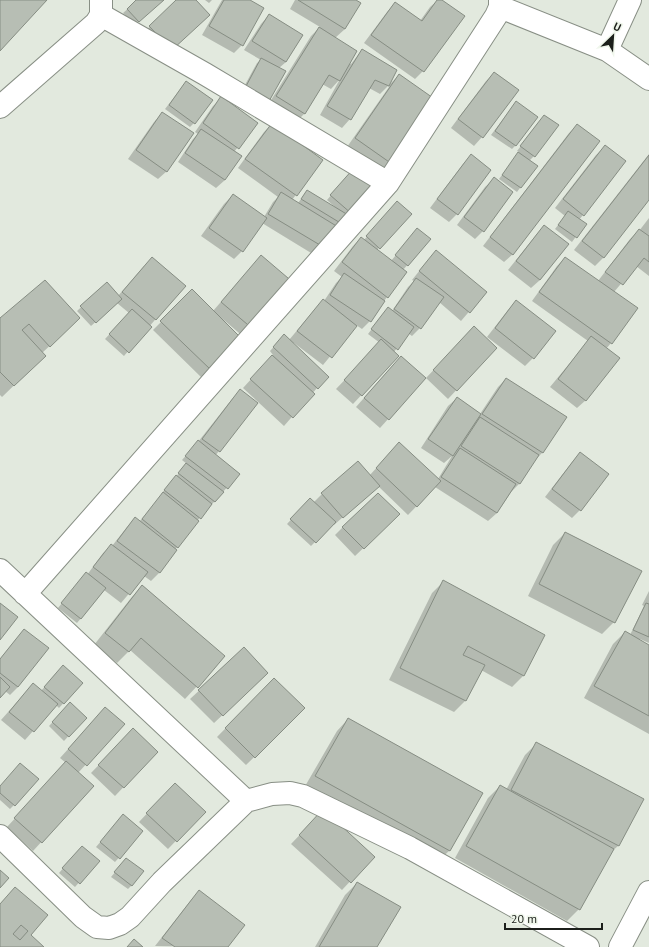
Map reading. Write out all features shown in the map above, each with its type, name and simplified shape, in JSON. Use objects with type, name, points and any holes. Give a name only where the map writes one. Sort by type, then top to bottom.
[{"type":"street","points":[[606,50],[630,0]]},
{"type":"street","points":[[25,594],[388,183],[500,4],[606,50],[649,80]]},
{"type":"street","points":[[0,107],[96,23],[101,8],[205,74],[388,183]]},
{"type":"street","points":[[0,570],[246,801]]},
{"type":"street","points":[[0,836],[83,918],[97,927],[109,928],[120,924],[130,917],[162,882],[246,801],[272,794],[290,793],[303,796],[410,848],[588,947]]},
{"type":"street","points":[[620,947],[649,892]]},
{"type":"building","points":[[0,0],[47,0],[0,51]]},
{"type":"building","points":[[136,0],[164,0],[139,22],[127,9]]},
{"type":"building","points":[[176,0],[196,0],[210,15],[172,50],[149,26]]},
{"type":"building","points":[[224,0],[250,0],[264,8],[243,46],[209,26]]},
{"type":"building","points":[[298,0],[356,0],[361,3],[345,29]]},
{"type":"building","points":[[437,0],[442,0],[465,16],[424,72],[371,35],[395,2],[422,21]]},
{"type":"building","points":[[269,14],[303,35],[286,62],[252,41]]},
{"type":"building","points":[[319,27],[357,51],[340,81],[329,75],[305,114],[276,96]]},
{"type":"building","points":[[362,49],[397,70],[389,86],[375,80],[351,120],[327,106]]},
{"type":"building","points":[[261,58],[286,71],[268,103],[244,90]]},
{"type":"building","points":[[494,72],[519,90],[483,138],[458,119]]},
{"type":"building","points":[[399,74],[436,100],[392,164],[355,138]]},
{"type":"building","points":[[186,81],[213,100],[195,124],[169,105]]},
{"type":"building","points":[[221,96],[258,123],[239,149],[203,123]]},
{"type":"building","points":[[516,101],[538,117],[516,146],[495,131]]},
{"type":"building","points":[[162,112],[194,133],[167,172],[136,150]]},
{"type":"building","points":[[544,115],[559,125],[535,157],[520,146]]},
{"type":"building","points":[[272,123],[323,160],[297,196],[245,159]]},
{"type":"building","points":[[577,124],[600,141],[513,255],[490,237]]},
{"type":"building","points":[[201,129],[242,156],[225,180],[185,153]]},
{"type":"building","points":[[605,145],[626,161],[584,216],[563,199]]},
{"type":"building","points":[[518,152],[538,166],[521,188],[502,175]]},
{"type":"building","points":[[471,154],[491,170],[458,215],[437,199]]},
{"type":"building","points":[[649,155],[649,200],[604,258],[582,241]]},
{"type":"building","points":[[354,168],[375,187],[352,214],[330,195]]},
{"type":"building","points":[[494,177],[513,192],[484,232],[464,217]]},
{"type":"building","points":[[307,190],[353,218],[347,227],[301,199]]},
{"type":"building","points":[[281,192],[338,227],[325,248],[268,214]]},
{"type":"building","points":[[233,194],[267,218],[243,252],[209,228]]},
{"type":"building","points":[[397,201],[412,214],[380,249],[366,236]]},
{"type":"building","points":[[568,211],[587,224],[577,238],[558,225]]},
{"type":"building","points":[[544,225],[569,244],[540,280],[516,261]]},
{"type":"building","points":[[417,228],[431,239],[408,266],[395,255]]},
{"type":"building","points":[[639,229],[649,236],[649,262],[644,258],[623,285],[605,272]]},
{"type":"building","points":[[361,237],[407,272],[388,298],[342,262]]},
{"type":"building","points":[[436,250],[487,292],[470,313],[419,271]]},
{"type":"building","points":[[261,255],[295,284],[254,330],[221,302]]},
{"type":"building","points":[[152,257],[186,286],[156,320],[122,292]]},
{"type":"building","points":[[565,257],[638,308],[612,344],[539,292]]},
{"type":"building","points":[[344,273],[385,301],[371,322],[330,295]]},
{"type":"building","points":[[416,278],[444,297],[421,329],[394,309]]},
{"type":"building","points":[[45,280],[80,318],[50,347],[29,324],[22,330],[46,356],[14,386],[0,372],[0,318]]},
{"type":"building","points":[[107,282],[122,299],[96,323],[80,306]]},
{"type":"building","points":[[192,289],[242,339],[211,370],[160,321]]},
{"type":"building","points":[[323,299],[357,326],[332,358],[297,331]]},
{"type":"building","points":[[516,300],[556,331],[534,359],[495,328]]},
{"type":"building","points":[[388,307],[414,327],[398,350],[371,329]]},
{"type":"building","points":[[132,309],[152,327],[129,353],[109,334]]},
{"type":"building","points":[[474,326],[497,348],[457,391],[433,370]]},
{"type":"building","points":[[284,334],[329,377],[318,389],[273,347]]},
{"type":"building","points":[[591,336],[620,358],[586,401],[558,379]]},
{"type":"building","points":[[381,339],[399,356],[362,396],[344,380]]},
{"type":"building","points":[[272,355],[315,394],[293,418],[250,379]]},
{"type":"building","points":[[401,356],[426,378],[389,420],[364,398]]},
{"type":"building","points":[[506,378],[567,417],[543,453],[482,414]]},
{"type":"building","points":[[240,389],[258,403],[220,452],[202,439]]},
{"type":"building","points":[[457,397],[481,414],[453,456],[428,439]]},
{"type":"building","points":[[480,417],[539,455],[520,484],[461,446]]},
{"type":"building","points":[[198,440],[240,474],[228,489],[185,456]]},
{"type":"building","points":[[399,442],[441,481],[417,507],[376,468]]},
{"type":"building","points":[[460,448],[516,484],[497,513],[441,477]]},
{"type":"building","points":[[580,452],[609,474],[581,511],[552,489]]},
{"type":"building","points":[[358,461],[380,486],[343,518],[321,493]]},
{"type":"building","points":[[186,463],[224,492],[215,502],[178,473]]},
{"type":"building","points":[[176,475],[212,504],[201,519],[164,490]]},
{"type":"building","points":[[163,492],[199,521],[178,548],[142,519]]},
{"type":"building","points":[[378,493],[400,514],[364,549],[342,527]]},
{"type":"building","points":[[310,498],[336,522],[316,543],[290,519]]},
{"type":"building","points":[[135,517],[177,550],[160,573],[117,541]]},
{"type":"building","points":[[565,532],[642,571],[615,623],[539,584]]},
{"type":"building","points":[[111,544],[148,572],[130,595],[93,567]]},
{"type":"building","points":[[86,572],[106,588],[81,619],[61,603]]},
{"type":"building","points":[[443,580],[545,635],[524,676],[468,646],[463,655],[485,665],[466,701],[400,668]]},
{"type":"building","points":[[142,585],[225,656],[198,688],[141,638],[129,652],[105,633]]},
{"type":"building","points":[[0,603],[18,617],[0,640]]},
{"type":"building","points":[[646,603],[649,604],[649,637],[633,630]]},
{"type":"building","points":[[24,629],[49,648],[18,687],[0,673],[0,659]]},
{"type":"building","points":[[625,631],[649,645],[649,716],[594,686]]},
{"type":"building","points":[[244,647],[268,673],[223,716],[198,690]]},
{"type":"building","points":[[63,665],[83,683],[64,704],[44,687]]},
{"type":"building","points":[[0,677],[10,687],[0,698]]},
{"type":"building","points":[[274,678],[305,708],[255,758],[225,728]]},
{"type":"building","points":[[33,683],[58,704],[34,732],[9,712]]},
{"type":"building","points":[[70,702],[87,718],[69,737],[52,722]]},
{"type":"building","points":[[105,707],[125,724],[87,766],[68,749]]},
{"type":"building","points":[[348,718],[483,793],[450,851],[315,776]]},
{"type":"building","points":[[133,728],[158,752],[124,788],[98,765]]},
{"type":"building","points":[[536,742],[644,799],[619,846],[511,790]]},
{"type":"building","points":[[66,761],[94,786],[42,843],[14,818]]},
{"type":"building","points":[[20,763],[39,779],[15,806],[0,793],[0,786]]},
{"type":"building","points":[[175,783],[206,812],[177,842],[146,813]]},
{"type":"building","points":[[500,785],[614,849],[580,910],[466,846]]},
{"type":"building","points":[[323,809],[375,857],[351,883],[299,835]]},
{"type":"building","points":[[123,814],[143,831],[120,859],[100,842]]},
{"type":"building","points":[[82,846],[100,861],[80,884],[62,868]]},
{"type":"building","points":[[126,858],[144,871],[132,886],[114,872]]},
{"type":"building","points":[[0,870],[9,878],[0,888]]},
{"type":"building","points":[[357,882],[401,907],[377,947],[319,947]]},
{"type":"building","points":[[15,887],[48,915],[31,935],[44,947],[0,947],[0,904]],"holes":[[[21,925],[28,931],[20,940],[13,934]]]},
{"type":"building","points":[[199,890],[245,925],[228,947],[175,947],[162,938]]},
{"type":"building","points":[[134,939],[143,947],[127,947]]}]
